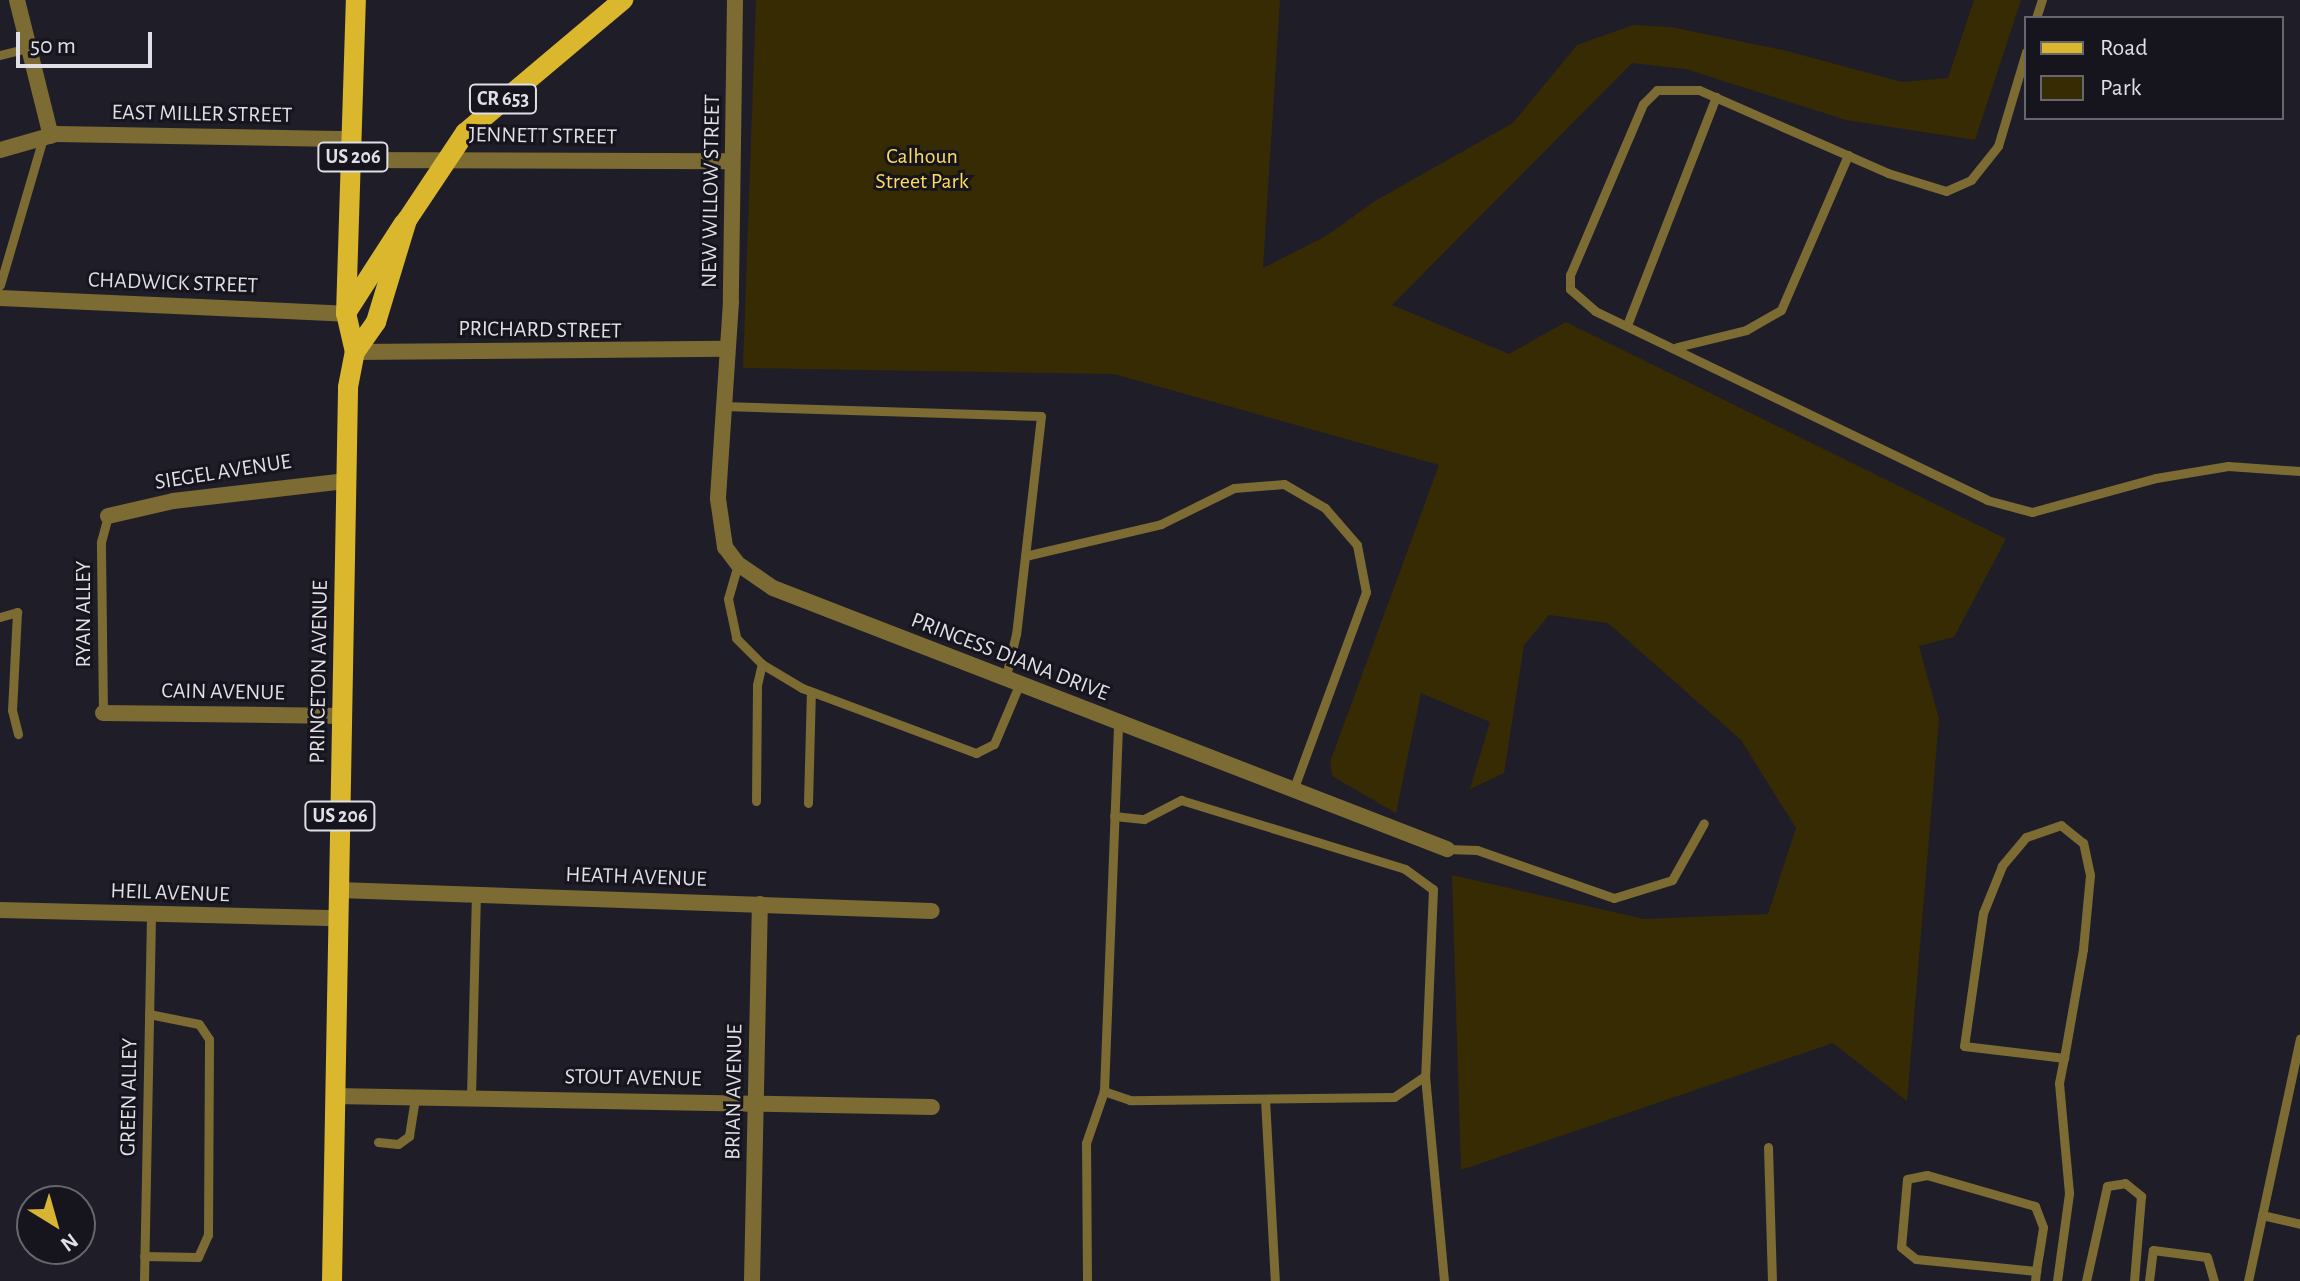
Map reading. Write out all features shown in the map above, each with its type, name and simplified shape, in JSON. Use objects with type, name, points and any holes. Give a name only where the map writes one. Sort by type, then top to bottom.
[{"type":"main road","name":"US 206","points":[[355,352],[346,314],[356,0]]},
{"type":"main road","name":"CR 653","points":[[355,352],[376,322],[407,220],[447,157],[507,96],[623,0]]},
{"type":"main road","name":"CR 653","points":[[346,314],[393,232],[407,220]]},
{"type":"main road","name":"PRINCETON AVENUE","points":[[332,1281],[348,387],[355,352]]},
{"type":"street","points":[[17,0],[47,137]]},
{"type":"street","name":"NEW WILLOW STREET","points":[[723,381],[731,302],[735,0]]},
{"type":"street","name":"EAST MILLER STREET","points":[[0,150],[47,137],[353,150]]},
{"type":"street","name":"JENNETT STREET","points":[[353,150],[447,157],[732,161]]},
{"type":"street","name":"CHADWICK STREET","points":[[0,298],[346,314]]},
{"type":"street","name":"PRICHARD STREET","points":[[355,352],[725,349]]},
{"type":"street","name":"PRINCESS DIANA DRIVE","points":[[723,381],[720,525],[725,547],[738,564],[773,588],[1447,849]]},
{"type":"street","name":"SIEGEL AVENUE","points":[[108,516],[173,501],[347,481]]},
{"type":"street","name":"CAIN AVENUE","points":[[103,713],[342,716]]},
{"type":"street","name":"HEATH AVENUE","points":[[339,890],[932,911]]},
{"type":"street","name":"BRIAN AVENUE","points":[[752,1281],[760,904]]},
{"type":"street","name":"HEIL AVENUE","points":[[0,910],[338,918]]},
{"type":"street","name":"STOUT AVENUE","points":[[334,1096],[932,1107]]},
{"type":"lane","points":[[0,55],[29,48]]},
{"type":"lane","points":[[2024,59],[1998,146],[1984,168],[1960,186],[1946,191],[1848,155],[1716,97],[1669,86],[1649,97],[1570,275],[1570,289],[1586,306],[1677,347],[1987,500],[2032,512],[2156,478],[2228,466],[2300,471]]},
{"type":"lane","points":[[1627,325],[1716,97]]},
{"type":"lane","points":[[0,285],[47,137]]},
{"type":"lane","points":[[1677,347],[1746,330],[1781,310],[1848,155]]},
{"type":"lane","points":[[722,406],[1041,416],[1012,682],[994,744],[976,753],[811,692],[762,664],[736,638],[728,599],[738,564]]},
{"type":"lane","points":[[1025,556],[1161,524],[1234,488],[1284,484],[1325,508],[1357,545],[1366,592],[1293,790]]},
{"type":"lane","name":"RYAN ALLEY","points":[[103,713],[101,542],[108,516]]},
{"type":"lane","points":[[0,617],[17,612],[12,710],[18,734]]},
{"type":"lane","points":[[756,801],[757,685],[762,664]]},
{"type":"lane","points":[[808,803],[811,692]]},
{"type":"lane","points":[[1087,1281],[1086,1143],[1104,1091],[1118,723]]},
{"type":"lane","points":[[1114,816],[1144,819],[1181,800],[1405,869],[1433,889],[1425,1076],[1444,1281]]},
{"type":"lane","points":[[1447,849],[1477,850],[1614,898],[1672,880],[1704,823]]},
{"type":"lane","points":[[2057,1281],[2069,1193],[2059,1083],[2064,1058],[2090,875],[2083,843],[2061,825],[2026,837],[2002,866],[1983,913],[1964,1046],[2064,1058]]},
{"type":"lane","points":[[471,1097],[476,893]]},
{"type":"lane","name":"GREEN ALLEY","points":[[144,1281],[151,914]]},
{"type":"lane","points":[[144,1256],[198,1257],[208,1235],[209,1039],[199,1024],[149,1014]]},
{"type":"lane","points":[[2248,1281],[2300,1039]]},
{"type":"lane","points":[[1104,1091],[1130,1100],[1394,1097],[1425,1076]]},
{"type":"lane","points":[[378,1142],[398,1144],[409,1136],[415,1097]]},
{"type":"lane","points":[[1265,1099],[1275,1281]]},
{"type":"lane","points":[[1768,1147],[1772,1281]]},
{"type":"lane","points":[[1927,1175],[2035,1206],[2043,1227],[2036,1276],[1916,1259],[1901,1247],[1907,1179],[1927,1175]]},
{"type":"lane","points":[[2086,1281],[2107,1186],[2125,1183],[2141,1196],[2134,1281]]},
{"type":"lane","points":[[2262,1215],[2300,1224]]},
{"type":"lane","points":[[2149,1281],[2153,1250],[2207,1257],[2214,1281]]},
{"type":"green space","name":"Calhoun Street Park","points":[[756,0],[1280,0],[1263,268],[1326,236],[1375,201],[1513,123],[1577,45],[1633,25],[1671,27],[1783,50],[1902,82],[1948,78],[1974,0],[2021,0],[1975,140],[1846,120],[1686,69],[1632,63],[1392,305],[1509,354],[1566,322],[2006,539],[1954,637],[1919,646],[1939,719],[1907,1101],[1833,1043],[1461,1170],[1452,875],[1644,919],[1768,914],[1796,828],[1741,740],[1608,623],[1549,615],[1524,645],[1504,773],[1470,789],[1490,722],[1421,693],[1396,813],[1332,776],[1330,762],[1439,465],[1114,374],[743,368]]}]
